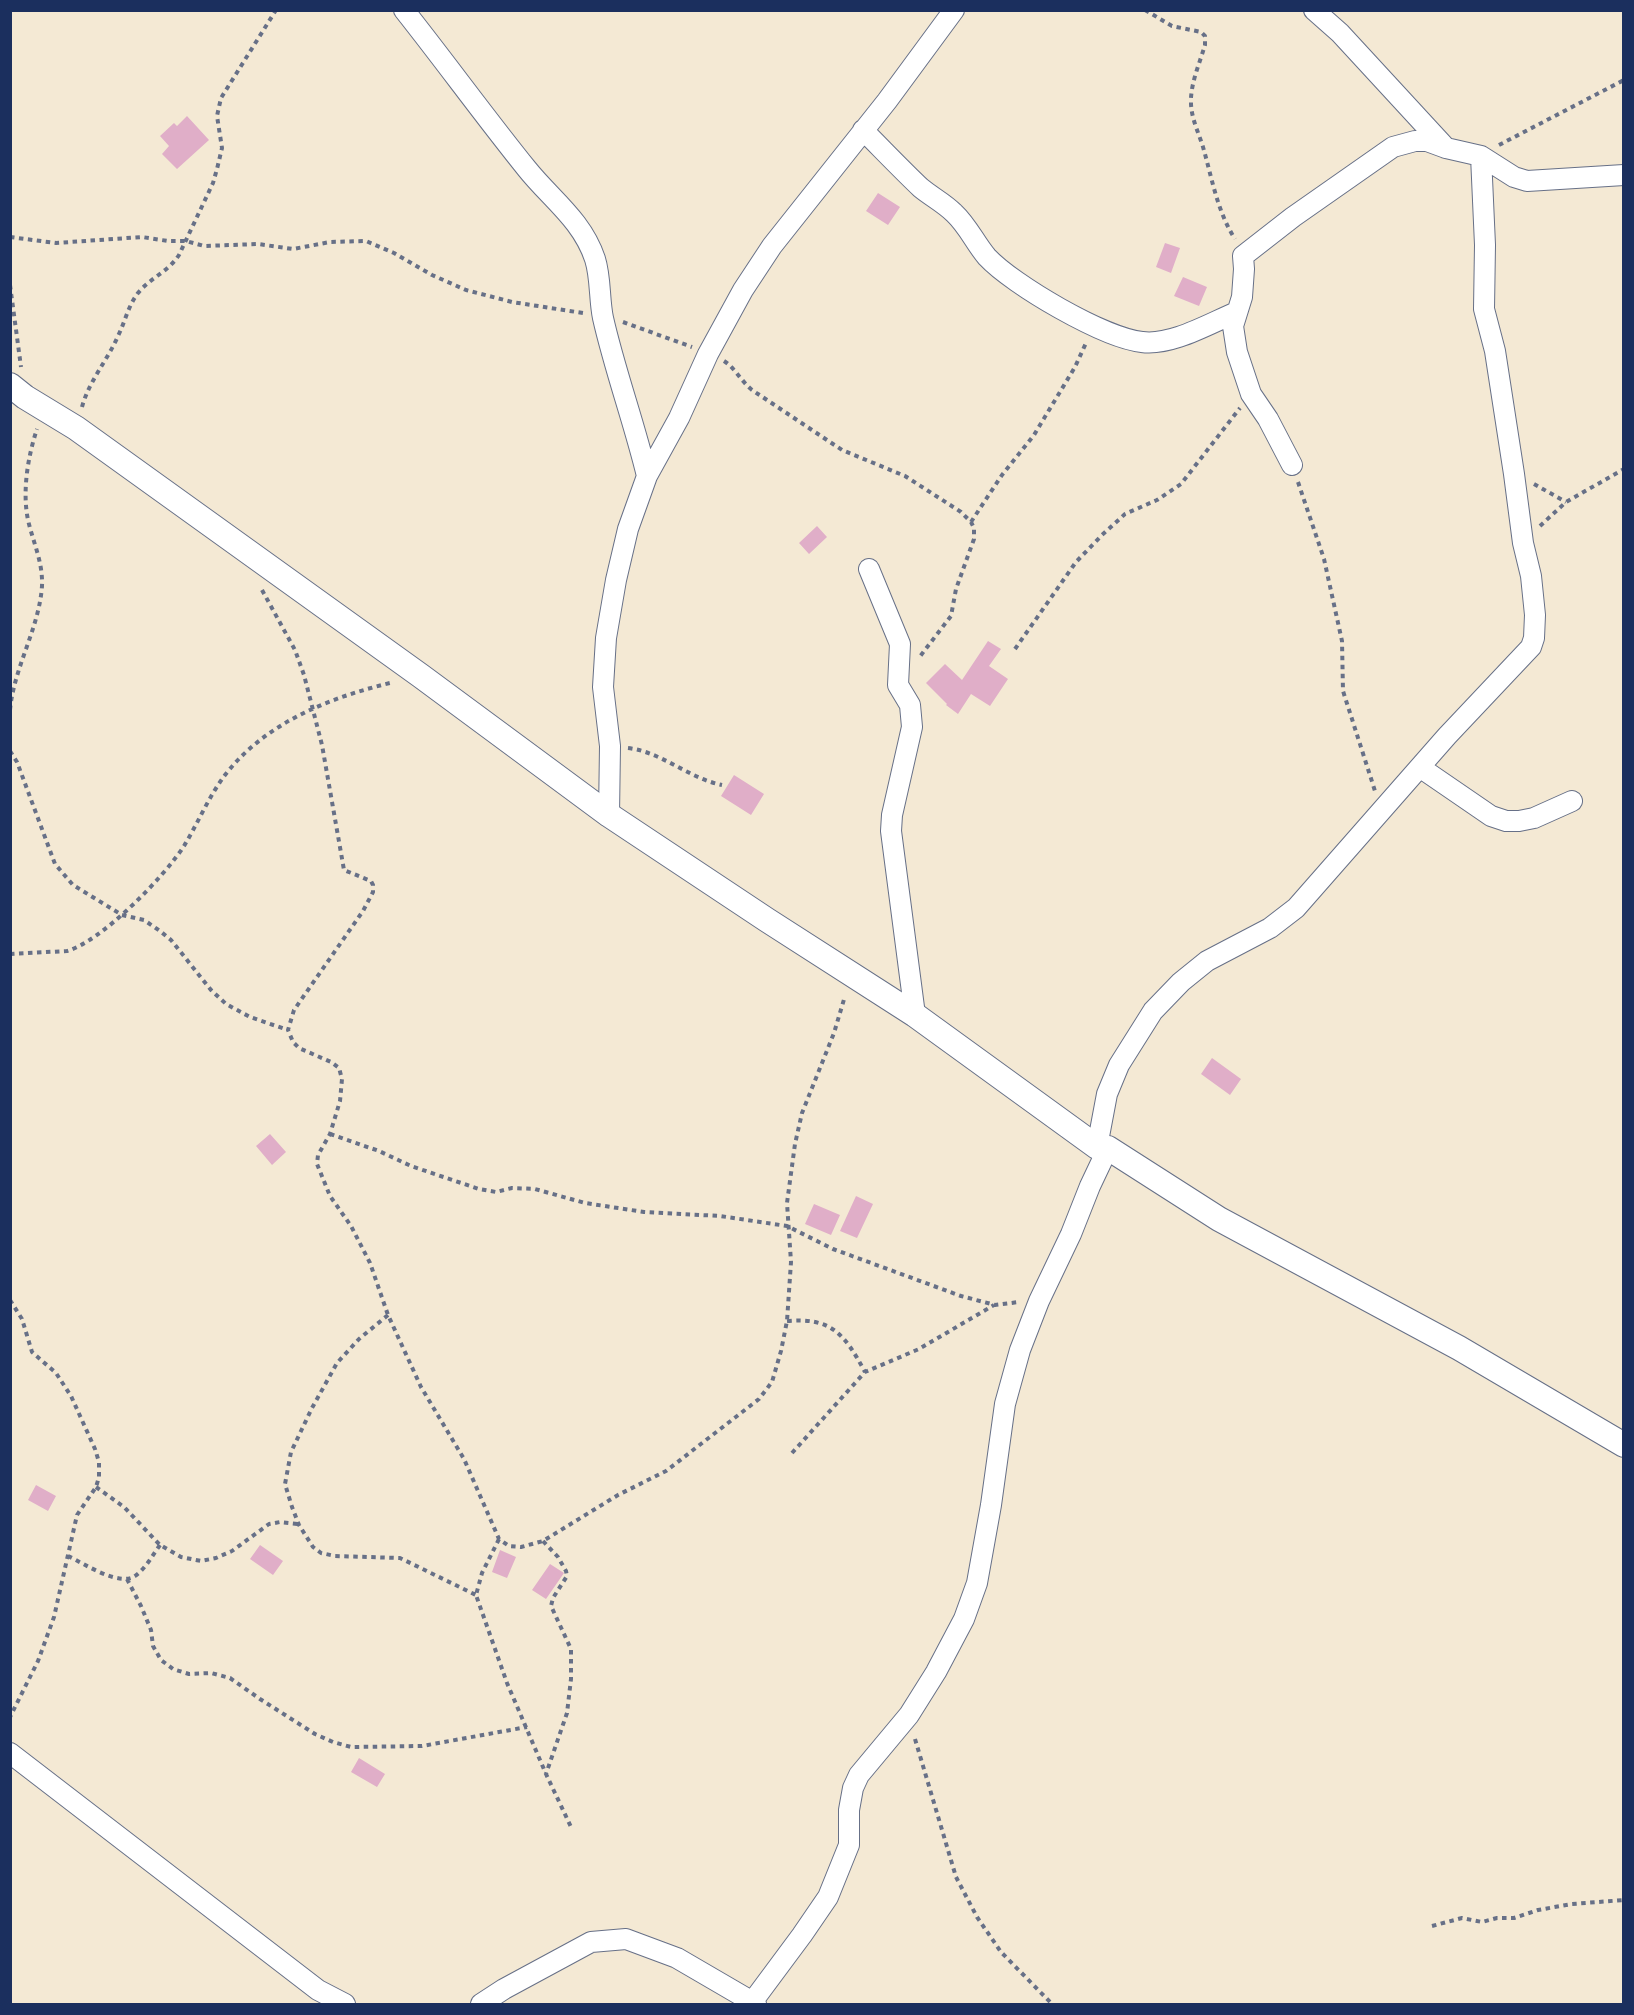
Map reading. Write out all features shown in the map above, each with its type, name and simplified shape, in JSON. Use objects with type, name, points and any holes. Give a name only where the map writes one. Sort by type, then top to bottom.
[{"type":"street","points":[[405,10],[528,171],[572,218],[595,259],[603,316],[615,368],[638,441],[646,476]]},
{"type":"street","points":[[609,815],[610,746],[603,687],[606,638],[628,529],[646,476],[679,418],[708,354],[743,290],[771,246],[887,101],[954,10]]},
{"type":"street","points":[[1314,10],[1340,33],[1446,148]]},
{"type":"street","points":[[863,130],[923,190],[949,207],[965,224],[987,256],[1008,274],[1095,327],[1116,336],[1143,342],[1163,341],[1237,312]]},
{"type":"street","points":[[1292,465],[1268,419],[1251,394],[1237,352],[1233,326],[1242,297],[1244,269],[1242,261],[1245,254],[1293,217],[1393,147],[1415,141],[1427,141],[1481,156],[1514,177],[1527,181],[1623,175]]},
{"type":"street","points":[[481,2004],[591,1942],[626,1939],[677,1958],[754,2003],[828,1897],[849,1845],[849,1810],[859,1775],[909,1715],[936,1672],[964,1619],[977,1583],[1005,1404],[1020,1350],[1038,1300],[1071,1234],[1090,1186],[1103,1148],[1107,1094],[1119,1065],[1153,1011],[1181,982],[1207,961],[1270,928],[1296,908],[1447,736],[1531,647],[1534,638],[1535,615],[1532,576],[1523,543],[1495,351],[1484,309],[1485,245],[1481,156]]},
{"type":"street","points":[[26,397],[76,428],[421,676],[609,815],[915,1015],[1103,1148],[1219,1219],[1459,1348],[1623,1445]]},
{"type":"street","points":[[869,569],[900,644],[898,685],[910,705],[912,727],[892,815],[891,831],[915,1015]]},
{"type":"street","points":[[1420,768],[1491,816],[1506,821],[1519,822],[1534,818],[1572,801]]},
{"type":"street","points":[[10,1753],[318,1990],[345,2004]]},
{"type":"path","points":[[76,428],[86,393],[117,339],[134,298],[140,290],[173,264],[186,241],[218,169],[222,148],[217,122],[218,105],[276,10]]},
{"type":"path","points":[[1145,10],[1172,26],[1201,32],[1205,36],[1205,45],[1191,100],[1193,122],[1202,143],[1215,194],[1227,227],[1245,254]]},
{"type":"path","points":[[1481,156],[1623,80]]},
{"type":"path","points":[[10,237],[56,243],[142,237],[186,241],[204,246],[258,244],[293,249],[330,242],[366,241],[466,290],[512,303],[603,316],[726,362],[742,382],[816,434],[842,450],[905,476],[962,512],[972,522],[974,539],[956,589],[951,616],[898,685]]},
{"type":"path","points":[[10,285],[33,441],[25,502],[40,558],[42,589],[10,710]]},
{"type":"path","points":[[972,522],[1002,475],[1034,435],[1075,367],[1095,327]]},
{"type":"path","points":[[1015,649],[1076,562],[1125,514],[1157,500],[1181,484],[1251,394]]},
{"type":"path","points":[[1292,465],[1324,559],[1341,641],[1343,691],[1381,811]]},
{"type":"path","points":[[1523,543],[1566,502],[1623,469]]},
{"type":"path","points":[[1514,474],[1566,502]]},
{"type":"path","points":[[259,584],[295,650],[304,675],[322,745],[344,870],[371,881],[373,885],[363,911],[294,1010],[288,1030],[293,1042],[299,1047],[332,1062],[339,1068],[342,1079],[340,1101],[330,1134],[318,1155],[317,1164],[330,1196],[351,1226],[370,1263],[387,1315],[421,1387],[464,1459],[499,1539],[509,1546],[521,1547],[543,1541],[618,1495],[666,1471],[759,1399],[772,1382],[787,1321],[791,1262],[787,1226],[789,1182],[800,1123],[834,1033],[852,975]]},
{"type":"path","points":[[10,954],[74,949],[108,928],[183,847],[226,774],[255,746],[287,721],[342,696],[421,676]]},
{"type":"path","points":[[610,746],[634,749],[671,763],[703,781],[722,785]]},
{"type":"path","points":[[10,751],[17,762],[55,864],[74,885],[122,915],[144,921],[160,930],[171,940],[211,990],[226,1004],[250,1017],[288,1030]]},
{"type":"path","points":[[330,1134],[379,1151],[411,1166],[479,1189],[496,1192],[512,1188],[535,1189],[585,1203],[645,1212],[720,1216],[787,1226],[833,1249],[961,1296],[995,1305],[1038,1300]]},
{"type":"path","points":[[10,1300],[21,1319],[32,1352],[56,1373],[71,1396],[99,1462],[96,1487],[78,1515],[54,1617],[38,1662],[10,1717]]},
{"type":"path","points":[[792,1453],[865,1372],[919,1349],[995,1305]]},
{"type":"path","points":[[387,1315],[359,1339],[337,1364],[291,1452],[285,1484],[299,1525],[313,1547],[321,1552],[335,1556],[400,1558],[476,1595]]},
{"type":"path","points":[[787,1321],[806,1320],[830,1326],[843,1336],[865,1372]]},
{"type":"path","points":[[96,1487],[124,1507],[160,1545],[181,1557],[201,1561],[232,1551],[268,1524],[280,1522],[299,1525]]},
{"type":"path","points":[[499,1539],[482,1573],[476,1595],[507,1683],[571,1827]]},
{"type":"path","points":[[543,1541],[558,1557],[566,1571],[567,1576],[551,1606],[571,1649],[571,1679],[567,1713],[546,1774]]},
{"type":"path","points":[[68,1556],[99,1572],[127,1579],[146,1566],[160,1545]]},
{"type":"path","points":[[127,1579],[141,1606],[151,1630],[153,1646],[161,1660],[173,1669],[189,1674],[211,1673],[230,1678],[315,1734],[333,1742],[351,1747],[422,1746],[527,1727]]},
{"type":"path","points":[[909,1715],[916,1746],[956,1877],[977,1917],[1001,1952],[1052,2004]]},
{"type":"path","points":[[1432,1926],[1462,1918],[1482,1922],[1497,1918],[1514,1918],[1538,1910],[1572,1904],[1623,1900]]},
{"type":"building","points":[[187,116],[209,140],[177,169],[162,154],[169,146],[160,136],[174,123],[177,126]]},
{"type":"building","points":[[878,193],[900,207],[888,225],[866,211]]},
{"type":"building","points":[[1165,243],[1180,248],[1171,273],[1156,267]]},
{"type":"building","points":[[1183,277],[1207,287],[1199,306],[1174,296]]},
{"type":"building","points":[[817,526],[827,537],[809,554],[799,543]]},
{"type":"building","points":[[988,641],[1001,649],[989,666],[1008,679],[990,706],[971,694],[958,714],[946,705],[926,683],[945,664],[962,680]]},
{"type":"building","points":[[734,775],[764,794],[751,815],[721,796]]},
{"type":"building","points":[[1212,1058],[1241,1079],[1230,1095],[1201,1074]]},
{"type":"building","points":[[270,1134],[286,1152],[272,1165],[256,1146]]},
{"type":"building","points":[[856,1196],[873,1204],[857,1238],[840,1231]]},
{"type":"building","points":[[814,1204],[840,1215],[831,1235],[805,1224]]},
{"type":"building","points":[[36,1485],[56,1496],[48,1511],[28,1500]]},
{"type":"building","points":[[260,1545],[283,1561],[273,1575],[250,1559]]},
{"type":"building","points":[[500,1550],[516,1557],[507,1578],[492,1572]]},
{"type":"building","points":[[550,1564],[564,1573],[546,1599],[532,1590]]},
{"type":"building","points":[[359,1758],[385,1774],[377,1787],[351,1772]]}]
